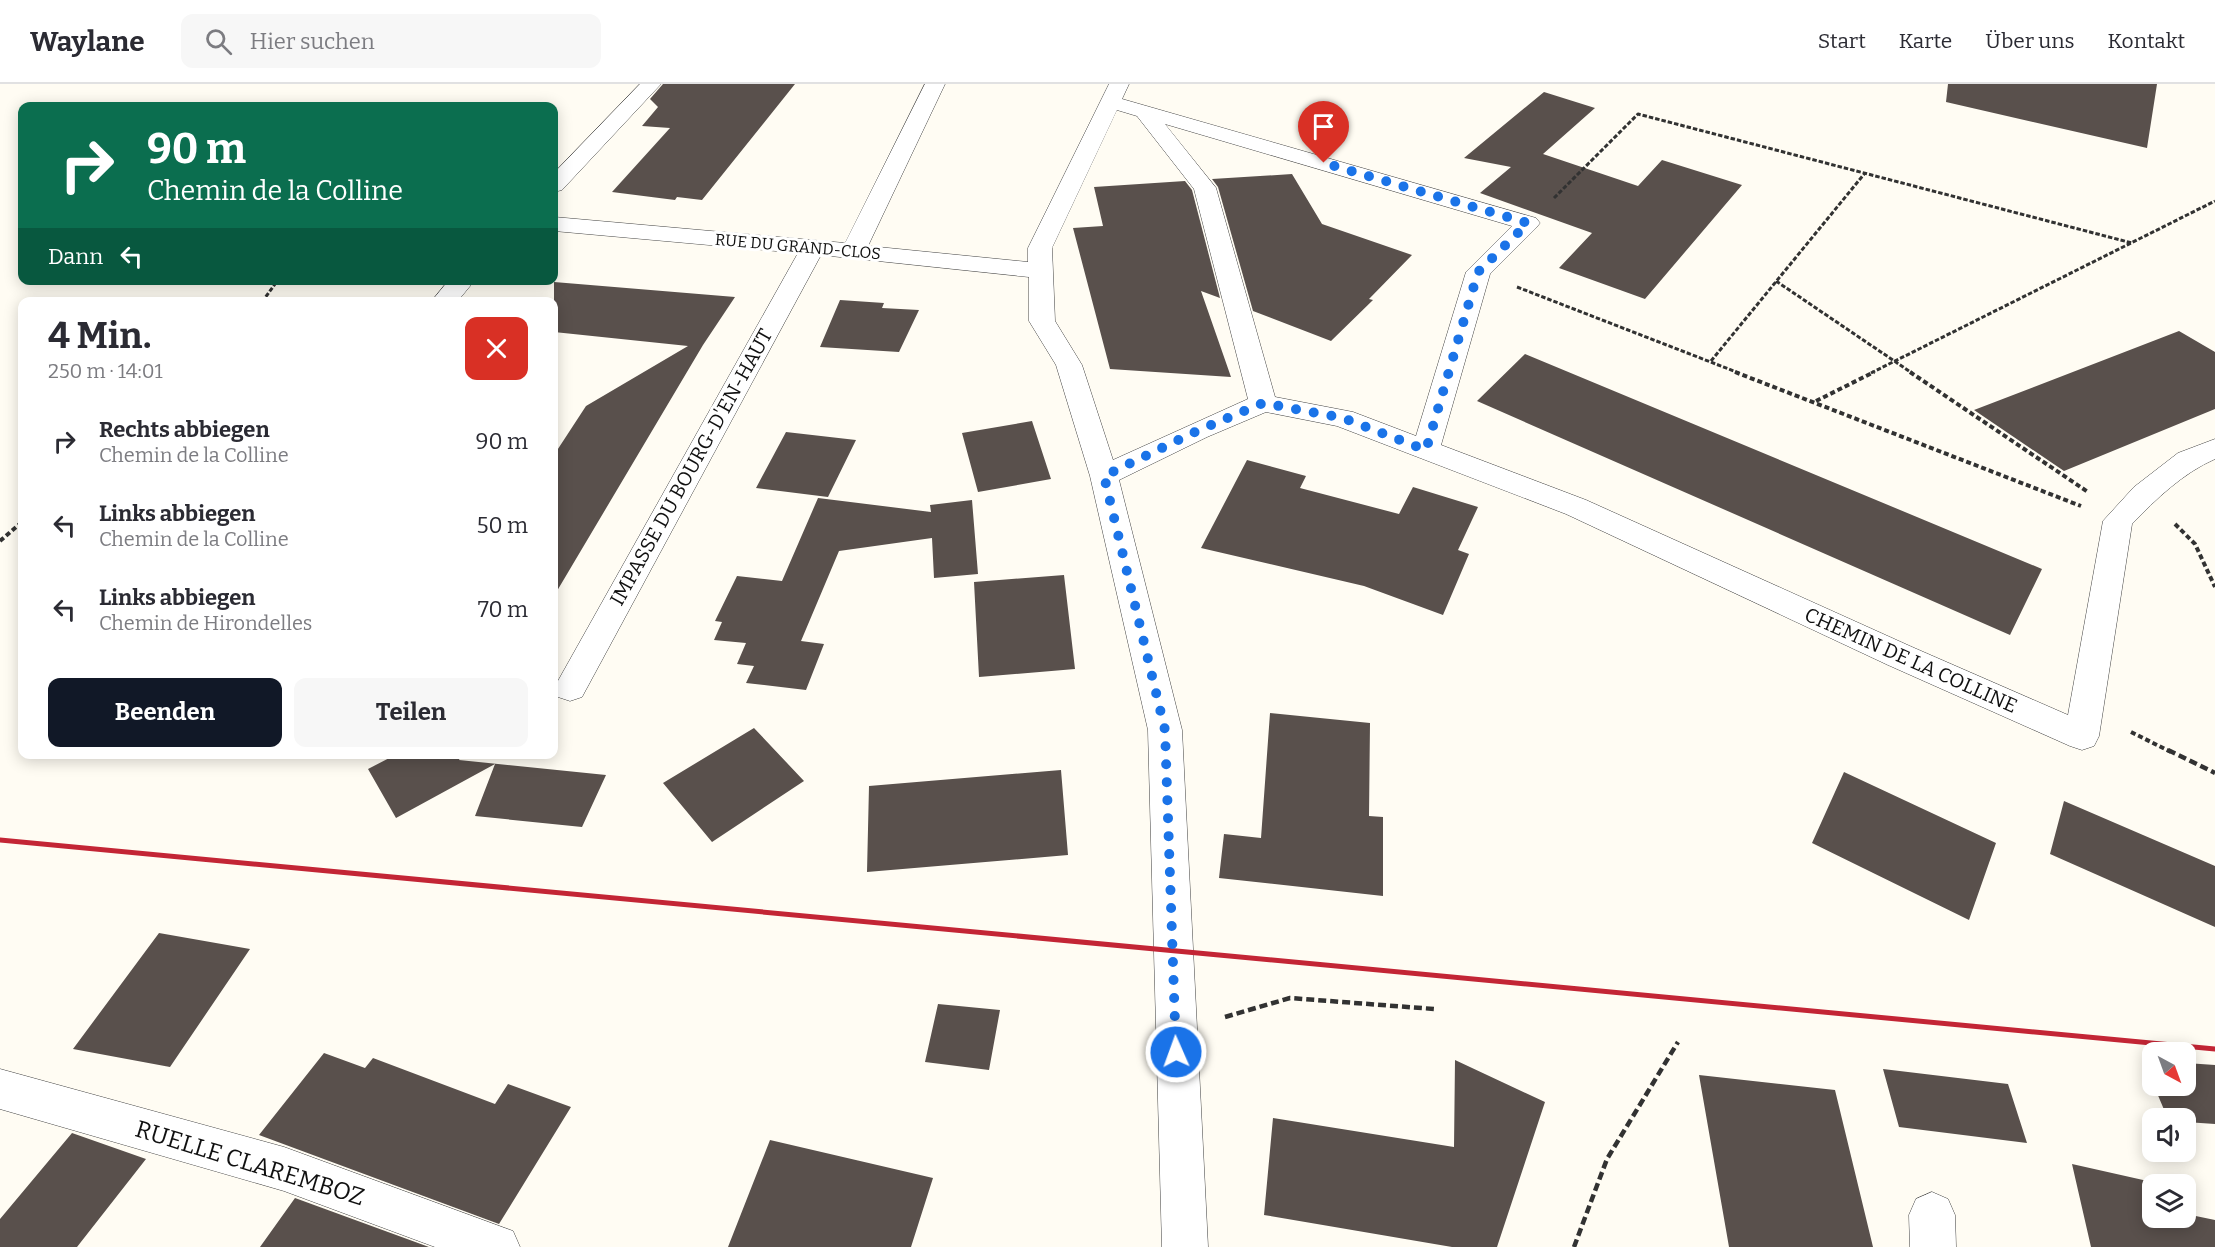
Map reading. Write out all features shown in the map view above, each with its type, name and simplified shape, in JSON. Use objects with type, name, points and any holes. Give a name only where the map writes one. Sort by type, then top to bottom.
[{"type":"street","points":[[558,181],[651,84]]},
{"type":"street","points":[[853,251],[935,84]]},
{"type":"street","points":[[1104,476],[1197,431],[1263,403],[1204,188],[1146,114],[1115,93],[1040,248],[1042,321],[1068,365],[1104,476],[1165,730],[1185,1247]]},
{"type":"street","points":[[1146,114],[1528,223],[1478,272],[1426,450]]},
{"type":"street","name":"RUE DU GRAND-CLOS","points":[[558,224],[813,247],[1041,271]]},
{"type":"street","name":"IMPASSE DU BOURG-D'EN-HAUT","points":[[570,688],[813,247]]},
{"type":"street","points":[[448,297],[458,285]]},
{"type":"street","name":"CHEMIN DE LA COLLINE","points":[[1263,403],[1343,418],[1576,507],[1900,656],[2082,736],[2118,521]]},
{"type":"street","points":[[2118,521],[2144,494],[2188,460],[2215,448]]},
{"type":"street","name":"RUELLE CLAREMBOZ","points":[[0,1089],[284,1169],[497,1247]]},
{"type":"path","points":[[1528,223],[1638,114],[2132,243]]},
{"type":"path","points":[[1711,361],[1865,173]]},
{"type":"path","points":[[1816,401],[2215,201]]},
{"type":"path","points":[[1478,272],[1816,401],[2118,521]]},
{"type":"path","points":[[1776,281],[2088,491],[2118,521]]},
{"type":"path","points":[[2144,494],[2195,544],[2215,587]]},
{"type":"path","points":[[0,541],[18,525]]},
{"type":"path","points":[[2088,709],[2215,773]]},
{"type":"path","points":[[1176,1030],[1290,998],[1434,1009]]},
{"type":"path","points":[[1574,1247],[1607,1159],[1678,1042]]},
{"type":"building","points":[[663,84],[795,84],[702,200],[677,197],[675,200],[612,192],[670,128],[642,126],[658,107],[650,99]]},
{"type":"building","points":[[1948,84],[2157,84],[2147,148],[1946,102]]},
{"type":"building","points":[[1544,92],[1595,108],[1543,154],[1638,186],[1662,160],[1742,185],[1645,299],[1559,268],[1592,233],[1480,193],[1511,167],[1464,158]]},
{"type":"building","points":[[1292,174],[1322,224],[1412,255],[1369,299],[1373,300],[1331,341],[1253,311],[1218,187],[1212,179]]},
{"type":"building","points":[[1185,181],[1192,190],[1220,298],[1201,291],[1231,377],[1110,369],[1073,228],[1103,226],[1094,187]]},
{"type":"building","points":[[558,282],[735,297],[703,345],[558,589],[558,449],[586,406],[688,346],[558,332],[558,297],[554,297],[554,285],[558,285]]},
{"type":"building","points":[[840,300],[884,303],[882,308],[919,310],[899,352],[820,347]]},
{"type":"building","points":[[2179,331],[2215,352],[2215,409],[2064,471],[1974,410]]},
{"type":"building","points":[[1525,354],[2042,569],[2010,635],[1477,401]]},
{"type":"building","points":[[1032,421],[1051,479],[978,492],[962,433]]},
{"type":"building","points":[[786,432],[856,440],[828,497],[756,488]]},
{"type":"building","points":[[1247,460],[1306,476],[1300,488],[1399,514],[1413,487],[1478,507],[1458,550],[1469,554],[1443,615],[1364,586],[1201,548]]},
{"type":"building","points":[[818,498],[931,512],[930,505],[972,500],[978,574],[934,578],[932,538],[839,551],[801,641],[824,644],[806,690],[746,683],[754,666],[737,664],[746,643],[714,640],[722,622],[715,621],[737,576],[782,581]]},
{"type":"building","points":[[1064,575],[1075,669],[979,677],[974,582]]},
{"type":"building","points":[[1270,713],[1370,723],[1369,816],[1383,817],[1383,896],[1219,878],[1224,834],[1261,838]]},
{"type":"building","points":[[754,728],[804,781],[712,842],[663,783]]},
{"type":"building","points":[[387,759],[460,759],[606,775],[582,827],[475,816],[495,764],[396,818],[368,769]]},
{"type":"building","points":[[1061,770],[1068,855],[867,872],[869,786]]},
{"type":"building","points":[[1844,772],[1996,843],[1969,920],[1812,843]]},
{"type":"building","points":[[2064,801],[2215,866],[2215,927],[2050,854]]},
{"type":"building","points":[[159,933],[250,949],[170,1067],[73,1049]]},
{"type":"building","points":[[938,1004],[1000,1010],[989,1070],[925,1062]]},
{"type":"building","points":[[324,1053],[365,1068],[373,1058],[495,1104],[508,1084],[571,1107],[499,1224],[259,1135]]},
{"type":"building","points":[[1455,1060],[1545,1102],[1497,1247],[1452,1247],[1264,1215],[1273,1118],[1454,1147]]},
{"type":"building","points":[[2196,1064],[2215,1065],[2215,1124],[2196,1123],[2196,1108],[2163,1108],[2158,1096],[2196,1096]]},
{"type":"building","points":[[1883,1069],[2008,1084],[2027,1143],[1899,1127]]},
{"type":"building","points":[[1699,1075],[1835,1090],[1873,1247],[1729,1247]]},
{"type":"building","points":[[72,1133],[146,1159],[77,1247],[0,1247],[0,1219]]},
{"type":"building","points":[[770,1140],[933,1178],[911,1247],[728,1247]]},
{"type":"building","points":[[2072,1164],[2142,1180],[2142,1228],[2196,1228],[2196,1216],[2215,1220],[2215,1247],[2091,1247]]},
{"type":"building","points":[[295,1198],[429,1247],[260,1247]]},
{"type":"railway","points":[[0,840],[2215,1049]]},
{"type":"route","points":[[1176,1052],[1165,730],[1104,476],[1197,431],[1263,403],[1343,418],[1426,450],[1478,272],[1528,223],[1324,163]]}]
